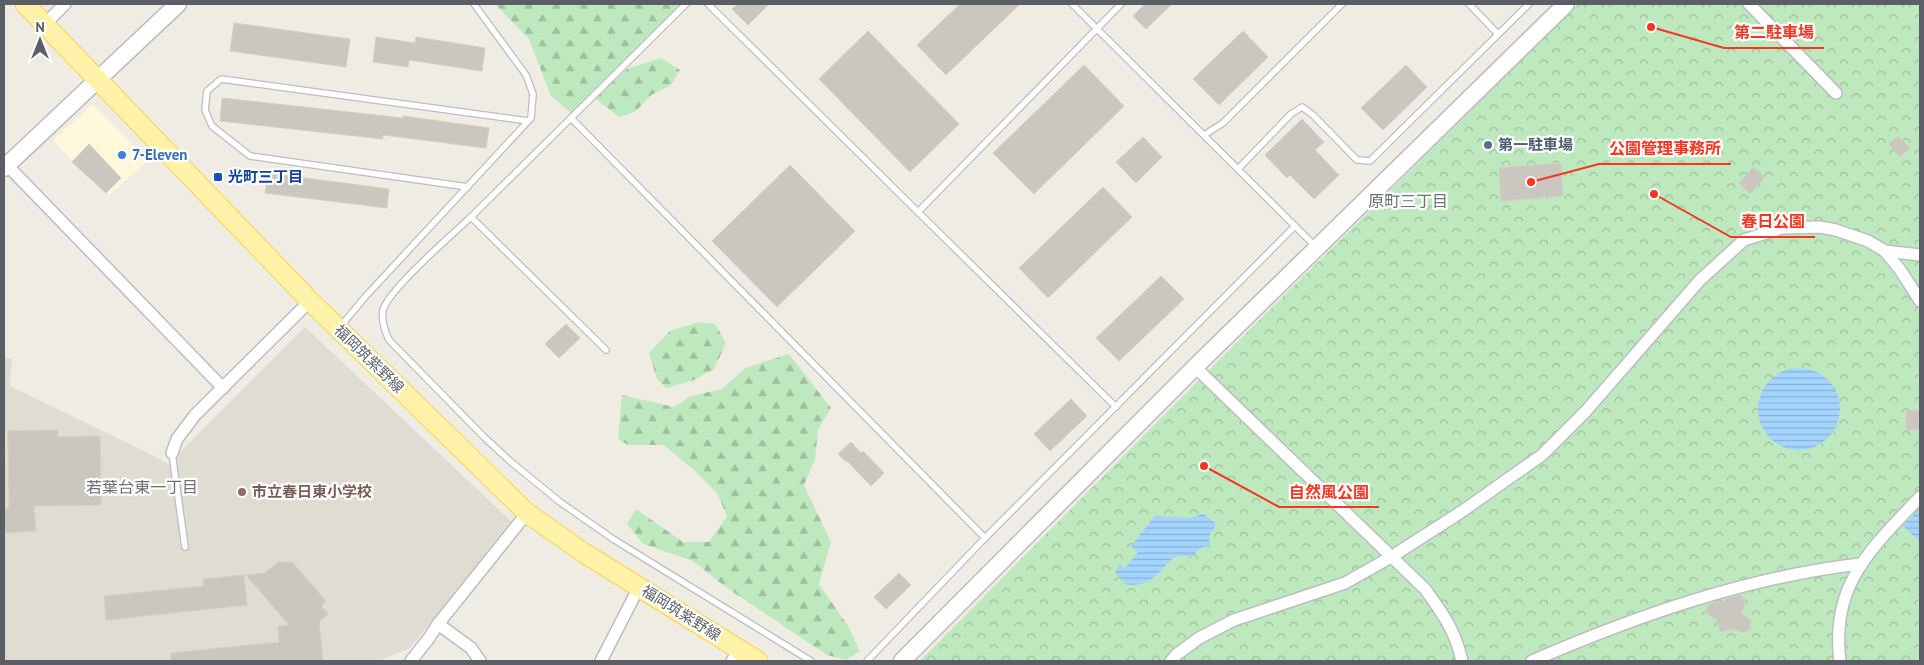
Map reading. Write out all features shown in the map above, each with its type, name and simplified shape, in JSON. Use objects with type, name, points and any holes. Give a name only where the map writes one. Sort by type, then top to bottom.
[{"type":"main road","name":"福岡筑紫野線","points":[[24,4],[310,301],[526,513],[584,553],[639,587],[736,655],[758,661]]},
{"type":"street","points":[[45,24],[65,4]]},
{"type":"street","points":[[178,4],[99,80],[5,165],[223,388]]},
{"type":"street","points":[[902,661],[1195,367],[1566,4]]},
{"type":"street","points":[[1749,4],[1836,93]]},
{"type":"street","points":[[1170,661],[1199,638],[1234,620],[1345,583],[1391,558],[1542,455],[1586,411],[1700,280],[1744,240],[1782,228],[1820,227],[1836,230],[1868,241],[1885,251],[1901,271],[1920,301]]},
{"type":"street","points":[[1885,251],[1920,255]]},
{"type":"street","points":[[172,454],[177,440],[195,415],[310,301]]},
{"type":"street","points":[[1195,367],[1425,590],[1447,620],[1458,645],[1462,661]]},
{"type":"street","points":[[1840,661],[1838,649],[1840,620],[1850,580],[1880,538],[1920,497]]},
{"type":"street","points":[[411,661],[526,513]]},
{"type":"street","points":[[1532,661],[1570,645],[1683,604],[1749,585],[1818,569],[1860,564]]},
{"type":"street","points":[[600,661],[639,587]]},
{"type":"street","points":[[438,624],[471,648],[480,661]]},
{"type":"lane","points":[[339,329],[365,297],[531,118],[533,94],[526,74],[474,4]]},
{"type":"lane","points":[[686,4],[395,291],[383,310],[384,330],[389,340],[484,437],[560,502],[613,539],[811,661]]},
{"type":"lane","points":[[708,4],[1116,407]]},
{"type":"lane","points":[[1072,4],[1317,248]]},
{"type":"lane","points":[[918,212],[1121,4]]},
{"type":"lane","points":[[1204,136],[1223,123],[1342,4]]},
{"type":"lane","points":[[1469,4],[1498,34]]},
{"type":"lane","points":[[1238,169],[1291,114],[1302,107],[1313,115],[1357,160],[1370,161],[1529,4]]},
{"type":"lane","points":[[468,187],[250,156],[212,126],[205,110],[207,91],[221,79],[528,122]]},
{"type":"lane","points":[[571,118],[985,538]]},
{"type":"lane","points":[[471,217],[606,350]]},
{"type":"lane","points":[[867,661],[985,538],[1295,226]]},
{"type":"lane","points":[[172,454],[185,547]]},
{"type":"shaded area","points":[[93,104],[148,160],[110,195],[73,162],[53,140]]},
{"type":"shaded area","name":"市立春日東小学校","points":[[305,327],[511,521],[410,648],[379,661],[4,661],[4,356],[12,359],[10,386],[168,464]]},
{"type":"green space","points":[[495,4],[687,4],[571,113],[551,96],[529,39]]},
{"type":"green space","points":[[1578,4],[1920,4],[1920,661],[920,661],[1196,383]]},
{"type":"green space","points":[[661,58],[680,70],[671,85],[651,95],[636,111],[619,117],[595,98],[627,69]]},
{"type":"green space","points":[[699,322],[715,324],[726,343],[714,369],[694,380],[666,388],[657,379],[649,353],[670,331]]},
{"type":"green space","points":[[789,354],[831,408],[818,430],[815,459],[804,485],[831,542],[819,584],[848,626],[860,651],[846,660],[827,655],[727,588],[693,561],[643,544],[627,524],[636,509],[683,542],[709,542],[727,516],[717,493],[695,471],[664,445],[628,445],[618,439],[622,395],[674,407],[691,396],[722,389],[745,368]]},
{"type":"water","points":[[1791,368],[1807,368],[1822,375],[1833,386],[1840,401],[1837,425],[1828,438],[1807,450],[1791,450],[1776,443],[1765,432],[1758,417],[1758,401],[1765,386],[1776,375]]},
{"type":"water","points":[[1920,509],[1920,542],[1903,526]]},
{"type":"water","points":[[1203,514],[1217,524],[1209,536],[1210,546],[1202,547],[1191,557],[1181,556],[1170,560],[1157,575],[1143,583],[1125,584],[1115,573],[1119,565],[1125,568],[1138,552],[1131,546],[1155,516],[1190,518]]},
{"type":"building","points":[[738,4],[769,4],[748,25],[732,9]]},
{"type":"building","points":[[960,4],[1020,4],[946,75],[917,45]]},
{"type":"building","points":[[1145,4],[1172,4],[1146,29],[1133,16]]},
{"type":"building","points":[[234,23],[350,39],[346,67],[230,51]]},
{"type":"building","points":[[868,31],[959,124],[910,172],[819,79]]},
{"type":"building","points":[[1243,31],[1268,57],[1219,105],[1193,79]]},
{"type":"building","points":[[376,37],[415,43],[416,37],[485,48],[482,71],[409,60],[408,67],[373,62]]},
{"type":"building","points":[[1084,65],[1124,106],[1034,194],[993,153]]},
{"type":"building","points":[[1406,65],[1427,87],[1383,130],[1361,108]]},
{"type":"building","points":[[222,98],[403,118],[403,116],[489,128],[486,148],[383,135],[383,139],[220,121]]},
{"type":"building","points":[[1302,119],[1324,142],[1315,150],[1339,175],[1314,199],[1290,175],[1287,178],[1265,155]]},
{"type":"building","points":[[1898,136],[1910,148],[1900,157],[1889,144]]},
{"type":"building","points":[[1143,137],[1162,157],[1136,183],[1116,162]]},
{"type":"building","points":[[89,144],[121,178],[106,193],[72,162]]},
{"type":"building","points":[[1561,163],[1563,196],[1501,201],[1499,168]]},
{"type":"building","points":[[790,165],[855,231],[777,307],[712,241]]},
{"type":"building","points":[[1753,167],[1765,177],[1750,194],[1739,183]]},
{"type":"building","points":[[268,173],[389,189],[387,208],[265,193]]},
{"type":"building","points":[[1103,187],[1132,217],[1048,298],[1019,268]]},
{"type":"building","points":[[1161,276],[1184,299],[1119,361],[1096,338]]},
{"type":"building","points":[[566,324],[580,338],[559,358],[545,344]]},
{"type":"building","points":[[1071,399],[1087,416],[1050,451],[1034,434]]},
{"type":"building","points":[[1906,410],[1920,410],[1920,430],[1906,430]]},
{"type":"building","points":[[58,430],[58,437],[100,436],[101,505],[34,506],[36,531],[4,533],[4,509],[9,508],[8,431]]},
{"type":"building","points":[[851,442],[861,453],[863,451],[884,473],[871,486],[838,454]]},
{"type":"building","points":[[278,562],[292,562],[326,601],[321,606],[328,614],[319,622],[323,661],[171,661],[171,653],[279,642],[278,626],[289,625],[246,575],[265,573]]},
{"type":"building","points":[[899,573],[911,585],[886,609],[874,597]]},
{"type":"building","points":[[244,575],[247,605],[106,620],[104,596],[204,586],[203,579]]},
{"type":"building","points":[[1740,595],[1745,603],[1741,613],[1751,620],[1750,629],[1743,633],[1733,629],[1720,632],[1717,619],[1712,618],[1706,612],[1708,605],[1718,601],[1722,603],[1727,598]]},
{"type":"place","name":"第二駐車場","points":[[1651,27]]},
{"type":"place","name":"第一駐車場","points":[[1488,145]]},
{"type":"place","name":"7-Eleven","points":[[122,155]]},
{"type":"place","name":"光町三丁目","points":[[218,177]]},
{"type":"place","name":"公園管理事務所","points":[[1531,182]]},
{"type":"place","name":"春日公園","points":[[1654,194]]},
{"type":"place","name":"自然風公園","points":[[1204,466]]},
{"type":"place","name":"市立春日東小学校","points":[[242,492]]},
{"type":"district","name":"原町三丁目","points":[[1408,201]]},
{"type":"district","name":"若葉台東一丁目","points":[[142,487]]}]
